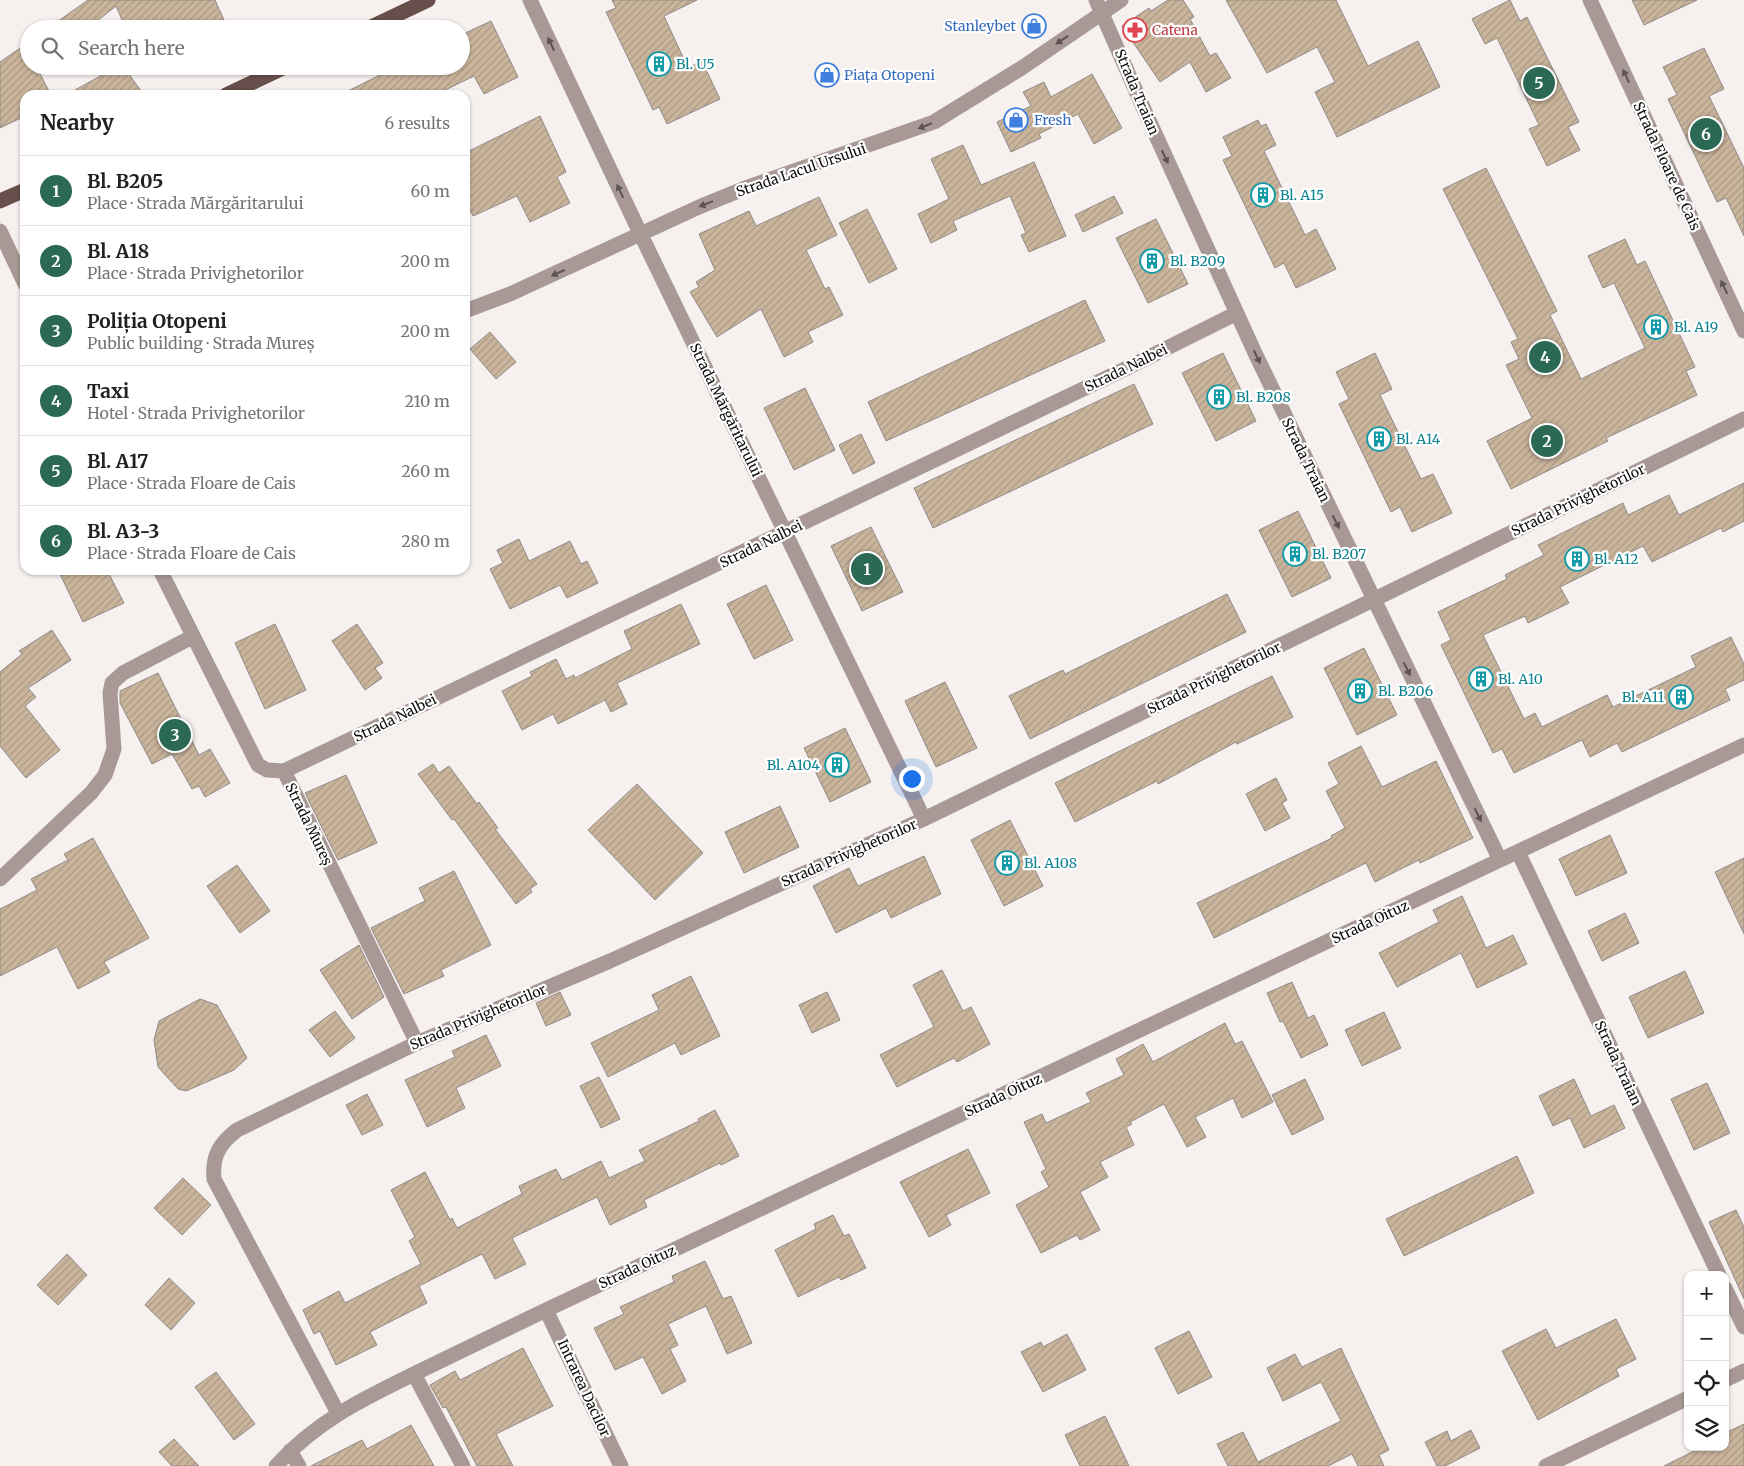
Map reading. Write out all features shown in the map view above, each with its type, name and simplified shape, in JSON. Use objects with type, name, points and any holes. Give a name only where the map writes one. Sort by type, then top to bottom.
[{"type":"main road","points":[[385,20],[428,0]]},
{"type":"main road","points":[[237,90],[268,75]]},
{"type":"main road","points":[[0,201],[20,192]]},
{"type":"street","name":"Strada Mărgăritarului","points":[[530,0],[641,235],[924,819]]},
{"type":"street","name":"Strada Lacul Ursului","points":[[470,309],[510,294],[699,207],[748,187],[934,122],[1020,69],[1099,6],[1121,0]]},
{"type":"street","name":"Strada Floare de Cais","points":[[1590,0],[1744,332]]},
{"type":"street","name":"Strada Traian","points":[[1099,6],[1142,107],[1237,313],[1500,860]]},
{"type":"street","points":[[0,231],[20,273]]},
{"type":"street","name":"Strada Nalbei","points":[[284,772],[786,532],[1237,313]]},
{"type":"street","name":"Strada Privighetorilor","points":[[338,1413],[214,1179],[213,1164],[217,1149],[225,1139],[237,1130],[416,1042],[610,961],[924,819],[1744,418]]},
{"type":"street","name":"Strada Mureș","points":[[162,575],[258,765],[267,770],[284,772],[416,1042]]},
{"type":"street","points":[[0,879],[91,793],[104,775],[114,749],[110,693],[112,683],[123,672],[192,637]]},
{"type":"street","name":"Strada Oituz","points":[[276,1466],[307,1434],[338,1413],[414,1374],[546,1310],[1744,746]]},
{"type":"street","name":"Strada Traian","points":[[1518,852],[1717,1271]]},
{"type":"street","points":[[1729,1296],[1744,1327]]},
{"type":"street","name":"Intrarea Dacilor","points":[[546,1310],[621,1466]]},
{"type":"street","points":[[1729,1378],[1744,1371]]},
{"type":"street","points":[[414,1374],[463,1466]]},
{"type":"street","points":[[1546,1466],[1684,1400]]},
{"type":"street","points":[[290,1451],[300,1466]]},
{"type":"building","points":[[88,0],[215,0],[224,20],[122,20],[116,6],[98,20],[60,20]]},
{"type":"building","name":"Bl. U5","points":[[612,0],[697,0],[664,16],[688,68],[702,61],[720,99],[667,124],[659,107],[653,110],[606,12],[616,8]]},
{"type":"building","points":[[1168,0],[1183,0],[1194,17],[1190,19],[1210,56],[1216,53],[1231,78],[1206,92],[1190,62],[1160,82],[1122,26],[1149,8],[1151,11]]},
{"type":"building","points":[[1226,0],[1336,0],[1368,66],[1418,41],[1440,87],[1337,137],[1315,92],[1335,82],[1317,47],[1267,73]]},
{"type":"building","points":[[1510,0],[1520,21],[1527,17],[1579,122],[1568,127],[1580,150],[1547,166],[1529,129],[1539,125],[1497,38],[1485,44],[1472,19]]},
{"type":"building","points":[[1632,0],[1697,0],[1644,25]]},
{"type":"building","points":[[491,21],[518,77],[484,94],[474,76],[445,90],[350,90],[380,75],[470,75],[470,31]]},
{"type":"building","points":[[20,48],[20,75],[41,75],[48,90],[20,90],[20,118],[0,128],[0,62]]},
{"type":"building","points":[[1704,48],[1724,89],[1709,96],[1744,168],[1744,236],[1726,198],[1717,202],[1668,99],[1677,95],[1663,67]]},
{"type":"building","points":[[1092,74],[1122,128],[1094,144],[1078,114],[1039,134],[1041,138],[1011,152],[997,122],[1031,106],[1023,92],[1044,82],[1051,97]]},
{"type":"building","points":[[102,75],[130,75],[140,90],[75,90]]},
{"type":"building","points":[[540,116],[566,172],[557,177],[570,203],[530,222],[517,196],[473,216],[470,210],[470,151]]},
{"type":"building","name":"Bl. A15","points":[[1258,120],[1261,126],[1266,124],[1276,145],[1264,151],[1305,235],[1316,229],[1336,269],[1296,288],[1284,263],[1275,268],[1223,160],[1232,156],[1223,137]]},
{"type":"building","points":[[963,145],[981,185],[1034,162],[1066,236],[1029,252],[1021,235],[1026,233],[1010,196],[953,221],[957,230],[931,243],[918,214],[949,199],[931,159]]},
{"type":"building","points":[[1486,168],[1557,311],[1550,315],[1581,379],[1645,348],[1614,283],[1603,288],[1588,256],[1625,239],[1637,265],[1645,261],[1695,367],[1686,371],[1697,395],[1606,438],[1608,441],[1511,489],[1487,441],[1532,418],[1506,365],[1519,359],[1511,342],[1518,339],[1443,189]]},
{"type":"building","points":[[1114,196],[1123,213],[1083,232],[1075,215]]},
{"type":"building","points":[[819,197],[837,235],[806,250],[825,289],[829,287],[843,315],[808,332],[813,342],[784,357],[761,309],[717,337],[690,292],[699,287],[696,282],[715,270],[699,234],[749,211],[756,226]]},
{"type":"building","points":[[867,209],[897,269],[869,283],[839,223]]},
{"type":"building","name":"Bl. B209","points":[[1156,219],[1188,284],[1148,303],[1116,238]]},
{"type":"building","points":[[1085,300],[1105,341],[886,441],[868,402]]},
{"type":"building","points":[[490,332],[516,362],[496,379],[470,349]]},
{"type":"building","name":"Bl. B208","points":[[1223,353],[1256,421],[1216,441],[1182,373]]},
{"type":"building","name":"Bl. A14","points":[[1375,353],[1392,389],[1380,395],[1421,479],[1433,474],[1452,513],[1412,532],[1400,507],[1391,512],[1339,404],[1349,399],[1336,372]]},
{"type":"building","points":[[1134,384],[1153,424],[933,528],[914,488]]},
{"type":"building","points":[[805,388],[835,450],[794,470],[764,408]]},
{"type":"building","points":[[861,434],[875,463],[853,474],[839,445]]},
{"type":"building","points":[[1744,483],[1744,521],[1723,532],[1721,528],[1652,562],[1643,546],[1560,587],[1569,603],[1528,623],[1525,616],[1483,635],[1524,719],[1535,713],[1542,727],[1607,695],[1613,707],[1696,667],[1691,656],[1731,637],[1744,664],[1744,680],[1725,689],[1730,700],[1622,752],[1617,743],[1590,757],[1582,740],[1514,773],[1502,749],[1493,753],[1441,645],[1451,640],[1438,612],[1507,579],[1505,575],[1544,555],[1538,545],[1623,503],[1628,515],[1669,495],[1679,515]]},
{"type":"building","name":"Bl. B207","points":[[1298,511],[1331,578],[1292,597],[1259,530]]},
{"type":"building","points":[[871,527],[903,592],[862,611],[831,546]]},
{"type":"building","points":[[519,539],[529,561],[570,541],[581,564],[587,561],[598,583],[567,598],[560,585],[510,609],[490,569],[503,563],[497,550]]},
{"type":"building","points":[[60,575],[110,575],[124,603],[83,622]]},
{"type":"building","points":[[766,585],[793,640],[754,659],[727,604]]},
{"type":"building","points":[[1227,594],[1246,632],[1030,739],[1009,696],[1063,670],[1065,674]]},
{"type":"building","points":[[681,604],[700,644],[617,683],[627,704],[611,712],[605,700],[558,724],[553,714],[522,730],[502,691],[532,676],[530,672],[556,659],[566,679],[574,675],[575,678],[632,649],[624,631]]},
{"type":"building","points":[[275,624],[306,690],[265,709],[235,643]]},
{"type":"building","points":[[357,624],[383,663],[375,668],[382,678],[365,690],[332,641]]},
{"type":"building","points":[[52,630],[71,660],[28,688],[36,697],[25,706],[60,750],[26,778],[0,746],[0,672],[22,654],[19,651]]},
{"type":"building","name":"Bl. B206","points":[[1364,648],[1397,715],[1357,735],[1324,668]]},
{"type":"building","points":[[158,673],[199,755],[210,749],[230,783],[205,797],[199,786],[192,789],[172,754],[152,764],[120,703],[120,691]]},
{"type":"building","points":[[1272,676],[1293,717],[1237,744],[1236,742],[1158,784],[1157,781],[1075,822],[1055,783]]},
{"type":"building","points":[[945,682],[977,748],[936,767],[905,701]]},
{"type":"building","name":"Bl. A104","points":[[845,728],[871,782],[830,802],[804,748]]},
{"type":"building","points":[[1361,746],[1382,787],[1436,761],[1473,838],[1420,863],[1419,860],[1375,882],[1366,863],[1214,938],[1197,903],[1332,838],[1331,836],[1345,828],[1326,791],[1339,784],[1328,763]]},
{"type":"building","points":[[433,764],[439,773],[449,766],[477,804],[479,802],[498,828],[495,829],[537,884],[530,889],[532,892],[516,904],[454,819],[452,820],[418,774]]},
{"type":"building","points":[[346,775],[377,843],[338,860],[305,793]]},
{"type":"building","points":[[1276,778],[1287,800],[1282,803],[1290,818],[1265,831],[1246,794]]},
{"type":"building","points":[[637,784],[703,853],[655,900],[588,830]]},
{"type":"building","points":[[780,806],[799,847],[744,873],[725,832]]},
{"type":"building","name":"Bl. A108","points":[[1010,820],[1043,886],[1004,906],[971,840]]},
{"type":"building","points":[[1610,835],[1627,873],[1576,896],[1559,859]]},
{"type":"building","points":[[93,838],[149,938],[104,962],[110,972],[78,989],[57,947],[0,976],[0,909],[37,890],[31,879],[68,860],[64,854]]},
{"type":"building","points":[[924,856],[941,894],[891,918],[886,908],[836,933],[813,886],[849,868],[858,886]]},
{"type":"building","points":[[1744,858],[1744,934],[1715,872]]},
{"type":"building","points":[[237,865],[270,911],[240,933],[207,886]]},
{"type":"building","points":[[454,871],[491,945],[441,970],[444,976],[404,994],[371,928],[425,901],[419,888]]},
{"type":"building","points":[[1462,896],[1486,948],[1513,935],[1527,964],[1477,988],[1461,953],[1397,987],[1379,953],[1439,922],[1433,910]]},
{"type":"building","points":[[1625,913],[1639,943],[1602,961],[1588,931]]},
{"type":"building","points":[[359,945],[384,997],[352,1019],[320,970]]},
{"type":"building","points":[[942,970],[963,1011],[971,1007],[990,1044],[957,1062],[954,1058],[897,1087],[880,1055],[934,1027],[913,985]]},
{"type":"building","points":[[1685,971],[1704,1013],[1648,1038],[1629,997]]},
{"type":"building","points":[[691,976],[720,1036],[681,1055],[675,1043],[608,1077],[591,1043],[659,1010],[652,995]]},
{"type":"building","points":[[1292,982],[1308,1018],[1314,1015],[1328,1045],[1301,1058],[1283,1021],[1280,1022],[1267,993]]},
{"type":"building","points":[[560,992],[571,1015],[546,1026],[536,1003]]},
{"type":"building","points":[[827,992],[840,1020],[812,1033],[799,1005]]},
{"type":"building","points":[[200,999],[217,1005],[247,1058],[234,1070],[186,1091],[178,1089],[158,1067],[154,1040],[159,1021]]},
{"type":"building","points":[[335,1011],[355,1038],[330,1057],[309,1030]]},
{"type":"building","points":[[1384,1012],[1401,1048],[1362,1066],[1345,1030]]},
{"type":"building","points":[[1225,1023],[1235,1044],[1242,1041],[1273,1102],[1242,1118],[1233,1098],[1195,1117],[1206,1137],[1187,1147],[1164,1104],[1130,1122],[1132,1124],[1126,1127],[1134,1145],[1100,1162],[1108,1177],[1080,1192],[1100,1230],[1080,1240],[1077,1235],[1041,1253],[1016,1205],[1049,1187],[1041,1172],[1046,1169],[1024,1122],[1042,1114],[1046,1123],[1091,1102],[1086,1093],[1124,1075],[1116,1059],[1143,1044],[1153,1062]]},
{"type":"building","points":[[486,1035],[501,1066],[456,1088],[465,1108],[427,1127],[405,1080],[455,1057],[452,1051]]},
{"type":"building","points":[[599,1077],[620,1119],[601,1128],[580,1086]]},
{"type":"building","points":[[1305,1079],[1324,1119],[1292,1135],[1272,1095]]},
{"type":"building","points":[[1574,1079],[1591,1116],[1614,1105],[1625,1128],[1584,1148],[1570,1118],[1553,1126],[1539,1096]]},
{"type":"building","points":[[1707,1083],[1730,1133],[1694,1150],[1671,1099]]},
{"type":"building","points":[[367,1094],[383,1125],[362,1135],[346,1105]]},
{"type":"building","points":[[715,1110],[739,1156],[721,1165],[720,1163],[644,1200],[647,1207],[610,1225],[597,1197],[512,1238],[526,1264],[495,1279],[482,1254],[419,1286],[427,1303],[370,1332],[377,1345],[336,1365],[320,1331],[314,1334],[303,1310],[339,1291],[345,1303],[421,1264],[409,1241],[415,1237],[391,1190],[425,1172],[450,1220],[452,1218],[457,1228],[522,1194],[519,1186],[556,1169],[562,1180],[601,1161],[609,1178],[645,1161],[639,1150],[699,1121],[698,1119]]},
{"type":"building","points":[[968,1149],[990,1193],[946,1215],[951,1225],[929,1237],[900,1182]]},
{"type":"building","points":[[1517,1156],[1534,1193],[1404,1256],[1386,1219]]},
{"type":"building","points":[[183,1178],[211,1205],[182,1235],[154,1208]]},
{"type":"building","points":[[1736,1210],[1744,1227],[1744,1299],[1709,1222]]},
{"type":"building","points":[[833,1215],[844,1236],[849,1234],[866,1268],[841,1280],[839,1277],[798,1297],[775,1250],[816,1229],[814,1224]]},
{"type":"building","points":[[67,1254],[87,1275],[58,1305],[37,1285]]},
{"type":"building","points":[[705,1261],[723,1299],[731,1296],[752,1343],[727,1354],[706,1306],[668,1324],[678,1345],[670,1349],[686,1381],[662,1394],[643,1357],[615,1370],[594,1328],[624,1314],[620,1307],[674,1282],[672,1276]]},
{"type":"building","points":[[169,1278],[195,1303],[171,1330],[145,1305]]},
{"type":"building","points":[[1616,1319],[1636,1359],[1616,1369],[1619,1376],[1538,1420],[1502,1351],[1546,1329],[1556,1348]]},
{"type":"building","points":[[1189,1331],[1212,1377],[1178,1394],[1155,1348]]},
{"type":"building","points":[[1067,1334],[1086,1370],[1043,1392],[1021,1352],[1041,1342],[1043,1347]]},
{"type":"building","points":[[523,1348],[553,1406],[496,1434],[513,1466],[477,1466],[446,1407],[443,1408],[430,1385],[455,1371],[460,1380]]},
{"type":"building","points":[[1341,1348],[1389,1450],[1379,1455],[1384,1466],[1358,1466],[1352,1454],[1328,1466],[1228,1466],[1217,1444],[1243,1432],[1258,1462],[1341,1421],[1321,1382],[1283,1401],[1267,1368],[1295,1354],[1302,1367]]},
{"type":"building","points":[[216,1372],[255,1424],[234,1440],[195,1387]]},
{"type":"building","points":[[1105,1416],[1129,1466],[1080,1466],[1065,1435]]},
{"type":"building","points":[[1744,1424],[1744,1466],[1664,1466],[1694,1451],[1729,1451],[1729,1431]]},
{"type":"building","points":[[411,1425],[434,1466],[311,1466],[362,1440],[367,1449]]},
{"type":"building","points":[[1471,1430],[1480,1448],[1445,1466],[1437,1466],[1425,1442],[1447,1431],[1451,1441]]},
{"type":"building","points":[[174,1439],[199,1466],[172,1466],[159,1452]]},
{"type":"place","name":"Stanleybet","points":[[1034,26]]},
{"type":"place","name":"Catena","points":[[1135,30]]},
{"type":"place","name":"Bl. U5","points":[[659,64]]},
{"type":"place","name":"Piața Otopeni","points":[[827,75]]},
{"type":"place","name":"Bl. A17","points":[[1539,83]]},
{"type":"place","name":"Fresh","points":[[1016,120]]},
{"type":"place","name":"Bl. A3-3","points":[[1706,134]]},
{"type":"place","name":"Bl. A15","points":[[1263,195]]},
{"type":"place","name":"Bl. B209","points":[[1152,261]]},
{"type":"place","name":"Bl. A19","points":[[1656,327]]},
{"type":"place","name":"Taxi","points":[[1545,357]]},
{"type":"place","name":"Bl. B208","points":[[1219,397]]},
{"type":"place","name":"Bl. A14","points":[[1379,439]]},
{"type":"place","name":"Bl. A18","points":[[1547,441]]},
{"type":"place","name":"Bl. B207","points":[[1295,554]]},
{"type":"place","name":"Bl. A12","points":[[1577,559]]},
{"type":"place","name":"Bl. B205","points":[[867,569]]},
{"type":"place","name":"Bl. A10","points":[[1481,679]]},
{"type":"place","name":"Bl. B206","points":[[1360,691]]},
{"type":"place","name":"Bl. A11","points":[[1681,697]]},
{"type":"place","name":"Poliția Otopeni","points":[[175,735]]},
{"type":"place","name":"Bl. A104","points":[[837,765]]},
{"type":"place","name":"Bl. A108","points":[[1007,863]]}]
